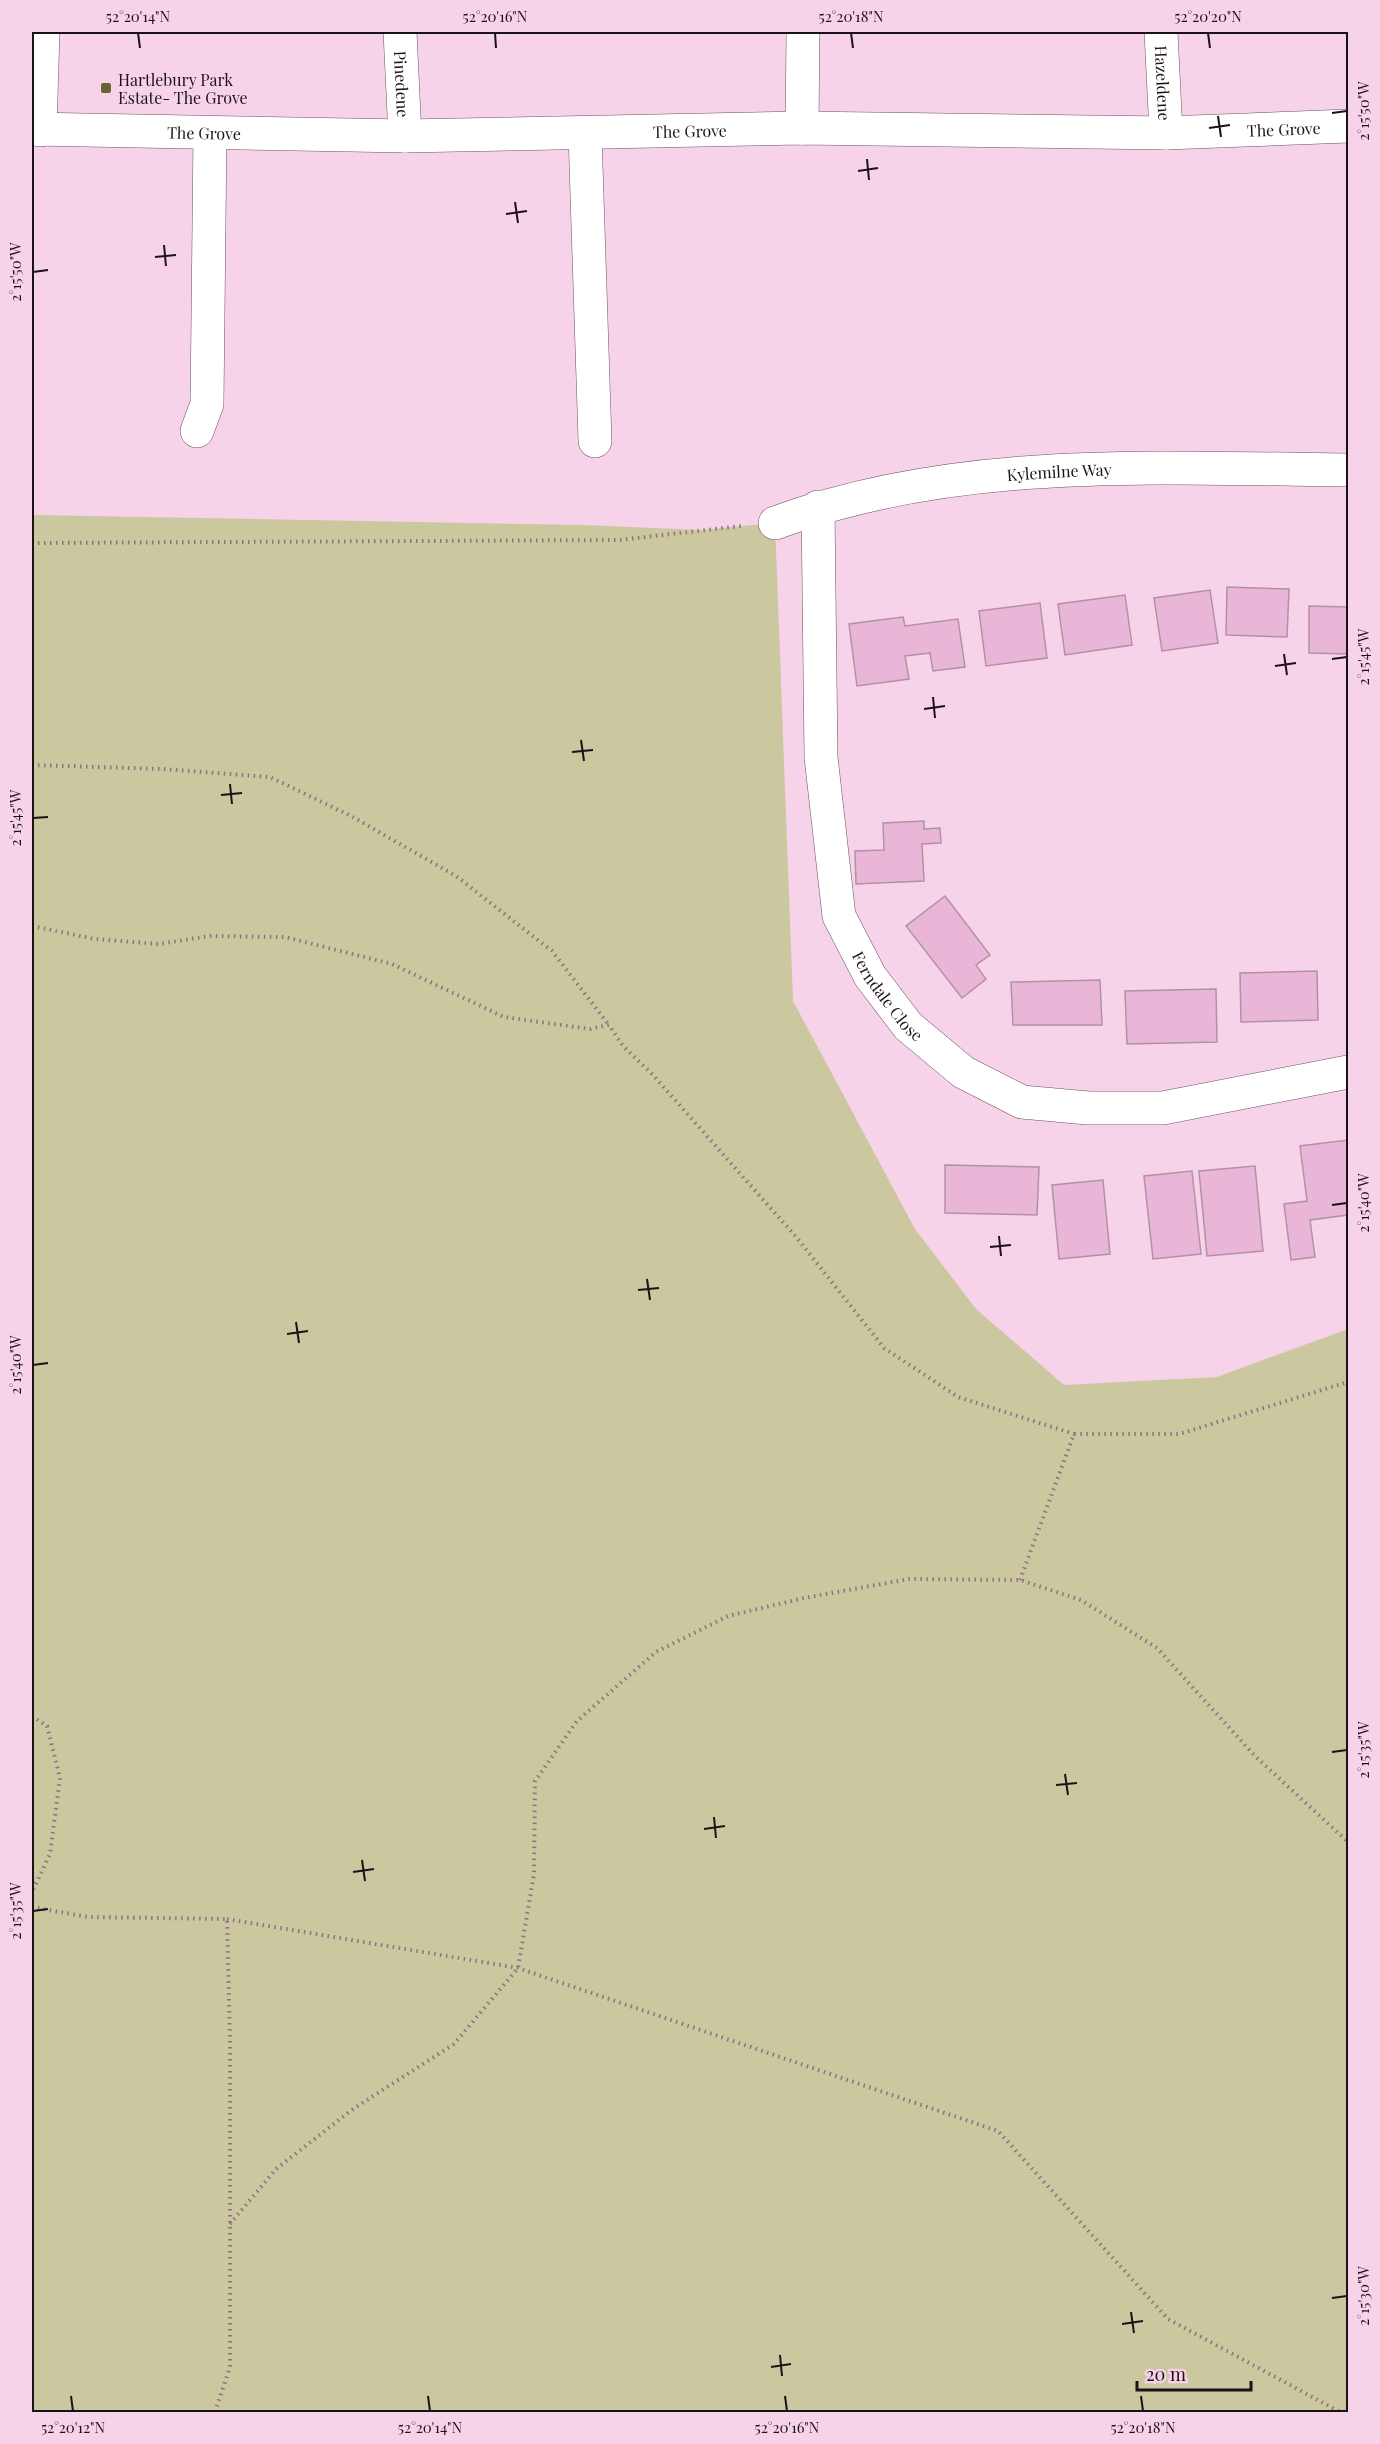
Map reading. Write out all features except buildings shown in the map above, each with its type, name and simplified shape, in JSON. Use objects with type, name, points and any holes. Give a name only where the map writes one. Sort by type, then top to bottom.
[{"type":"street","points":[[36,130],[44,32]]},
{"type":"street","name":"Pinedene","points":[[400,32],[405,136]]},
{"type":"street","points":[[802,128],[803,32]]},
{"type":"street","name":"Hazeldene","points":[[1161,32],[1166,133]]},
{"type":"street","name":"The Grove","points":[[36,130],[405,136],[802,128],[1166,133],[1348,126]]},
{"type":"street","points":[[197,431],[207,404],[210,134]]},
{"type":"street","points":[[585,134],[595,441]]},
{"type":"street","name":"Kylemilne Way","points":[[775,523],[818,507],[938,481],[1106,468],[1348,470]]},
{"type":"street","name":"Ferndale Close","points":[[818,507],[821,757],[839,916],[870,976],[908,1026],[963,1072],[1022,1102],[1088,1108],[1163,1108],[1348,1072]]},
{"type":"path","points":[[32,543],[618,540],[775,523]]},
{"type":"path","points":[[32,765],[163,769],[270,777],[351,816],[456,876],[552,951],[623,1046],[654,1075],[797,1238],[884,1348],[958,1397],[1074,1434],[1179,1434],[1348,1382]]},
{"type":"path","points":[[32,926],[95,939],[159,944],[210,936],[285,937],[392,964],[504,1017],[590,1029],[609,1025]]},
{"type":"path","points":[[1020,1580],[1074,1434]]},
{"type":"path","points":[[230,2224],[276,2169],[353,2109],[454,2044],[518,1968],[534,1874],[535,1781],[577,1721],[656,1652],[728,1616],[804,1598],[909,1579],[1020,1580],[1081,1600],[1156,1648],[1255,1756],[1348,1842]]},
{"type":"path","points":[[32,1716],[47,1726],[60,1778],[50,1854],[32,1892]]},
{"type":"path","points":[[32,1907],[88,1917],[227,1919],[518,1968],[998,2131],[1168,2319],[1340,2412]]},
{"type":"path","points":[[215,2412],[230,2367],[227,1919]]},
{"type":"shaded area","points":[[32,515],[583,525],[701,530],[775,523],[793,1001],[915,1229],[976,1309],[1064,1385],[1217,1377],[1348,1329],[1348,2412],[32,2412]]},
{"type":"place","name":"Hartlebury Park Estate- The Grove","points":[[106,88]]}]
